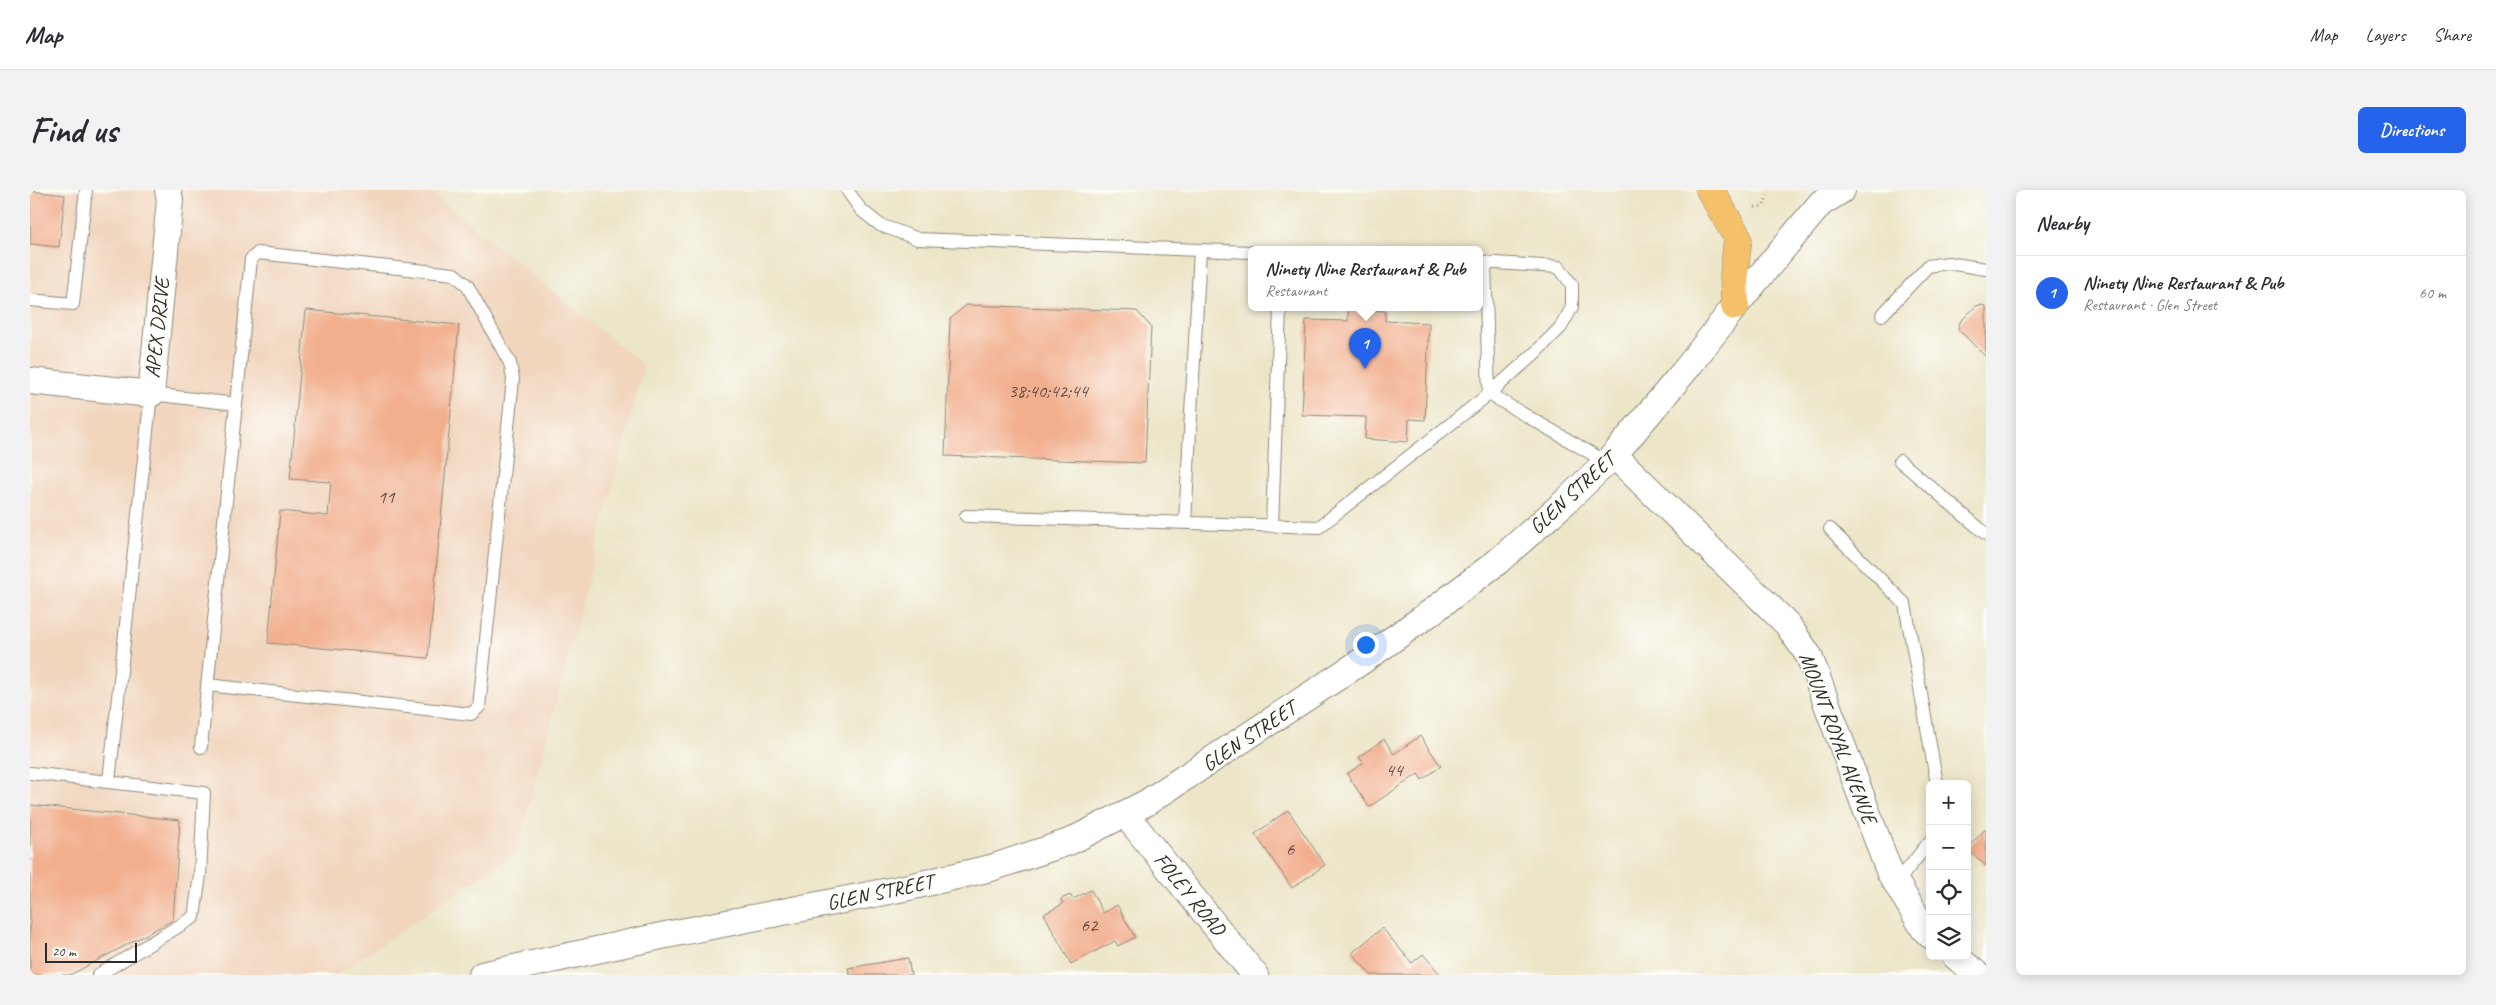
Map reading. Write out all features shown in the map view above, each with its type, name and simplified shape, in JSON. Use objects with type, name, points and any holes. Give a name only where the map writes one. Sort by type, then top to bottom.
[{"type":"main road","points":[[1710,190],[1738,238],[1734,274],[1735,306]]},
{"type":"street","name":"GLEN STREET","points":[[482,975],[652,938],[900,889],[991,868],[1069,842],[1125,814],[1220,756],[1430,613],[1497,562],[1610,458],[1687,368],[1735,306],[1821,203],[1842,190]]},
{"type":"street","name":"APEX DRIVE","points":[[30,381],[151,394],[174,193]]},
{"type":"street","name":"MOUNT ROYAL AVENUE","points":[[1610,458],[1787,624],[1809,656],[1889,871],[1926,931]]},
{"type":"street","name":"FOLEY ROAD","points":[[1125,814],[1255,975]]},
{"type":"street","points":[[1961,960],[1978,975]]},
{"type":"lane","points":[[30,300],[73,304],[86,190]]},
{"type":"lane","points":[[848,191],[861,210],[880,225],[918,239],[1248,252]]},
{"type":"lane","points":[[1185,523],[1200,250]]},
{"type":"lane","points":[[201,747],[207,685],[251,258],[258,252],[454,274],[468,285],[510,363],[513,379],[479,707],[471,714],[207,685]]},
{"type":"lane","points":[[966,516],[1319,527],[1489,394],[1534,354],[1561,326],[1572,307],[1572,285],[1559,267],[1483,262]]},
{"type":"lane","points":[[1882,315],[1928,266],[1948,263],[1986,269]]},
{"type":"lane","points":[[1483,281],[1489,394]]},
{"type":"lane","points":[[1272,526],[1280,311]]},
{"type":"lane","points":[[109,781],[151,394],[236,404]]},
{"type":"lane","points":[[1489,394],[1610,458]]},
{"type":"lane","points":[[1900,462],[1986,534]]},
{"type":"lane","points":[[1830,529],[1906,604],[1936,780]]},
{"type":"lane","points":[[30,773],[204,793],[200,875],[194,917],[98,975]]},
{"type":"lane","points":[[1896,884],[1926,846]]},
{"type":"path","points":[[1752,207],[1764,206],[1767,195]]},
{"type":"shaded area","points":[[30,190],[428,190],[644,366],[517,852],[336,975],[30,975]]},
{"type":"building","points":[[30,191],[65,195],[59,247],[30,244]]},
{"type":"building","points":[[966,305],[1137,311],[1151,327],[1145,463],[945,456],[950,319]]},
{"type":"building","points":[[1976,306],[1986,306],[1986,357],[1958,329],[1960,322]]},
{"type":"building","points":[[306,310],[459,325],[428,658],[268,643],[280,511],[328,516],[331,482],[290,479]]},
{"type":"building","points":[[1348,311],[1385,311],[1385,321],[1429,323],[1425,420],[1409,419],[1408,442],[1365,439],[1366,417],[1302,415],[1306,320],[1348,321]]},
{"type":"building","points":[[1420,736],[1441,766],[1422,780],[1418,774],[1369,807],[1347,774],[1363,763],[1359,757],[1384,739],[1394,754]]},
{"type":"building","points":[[30,805],[180,820],[173,920],[70,975],[30,975]]},
{"type":"building","points":[[1288,810],[1325,865],[1292,888],[1255,834]]},
{"type":"building","points":[[1986,828],[1986,866],[1971,853],[1971,845]]},
{"type":"building","points":[[1091,890],[1103,913],[1117,905],[1135,937],[1118,946],[1115,941],[1071,964],[1044,914],[1063,904],[1061,899],[1070,895],[1073,899]]},
{"type":"building","points":[[1382,928],[1412,963],[1423,954],[1441,975],[1371,975],[1352,953]]},
{"type":"building","points":[[908,958],[911,975],[850,975],[848,968]]},
{"type":"place","name":"Ninety Nine Restaurant & Pub","points":[[1365,369]]}]
